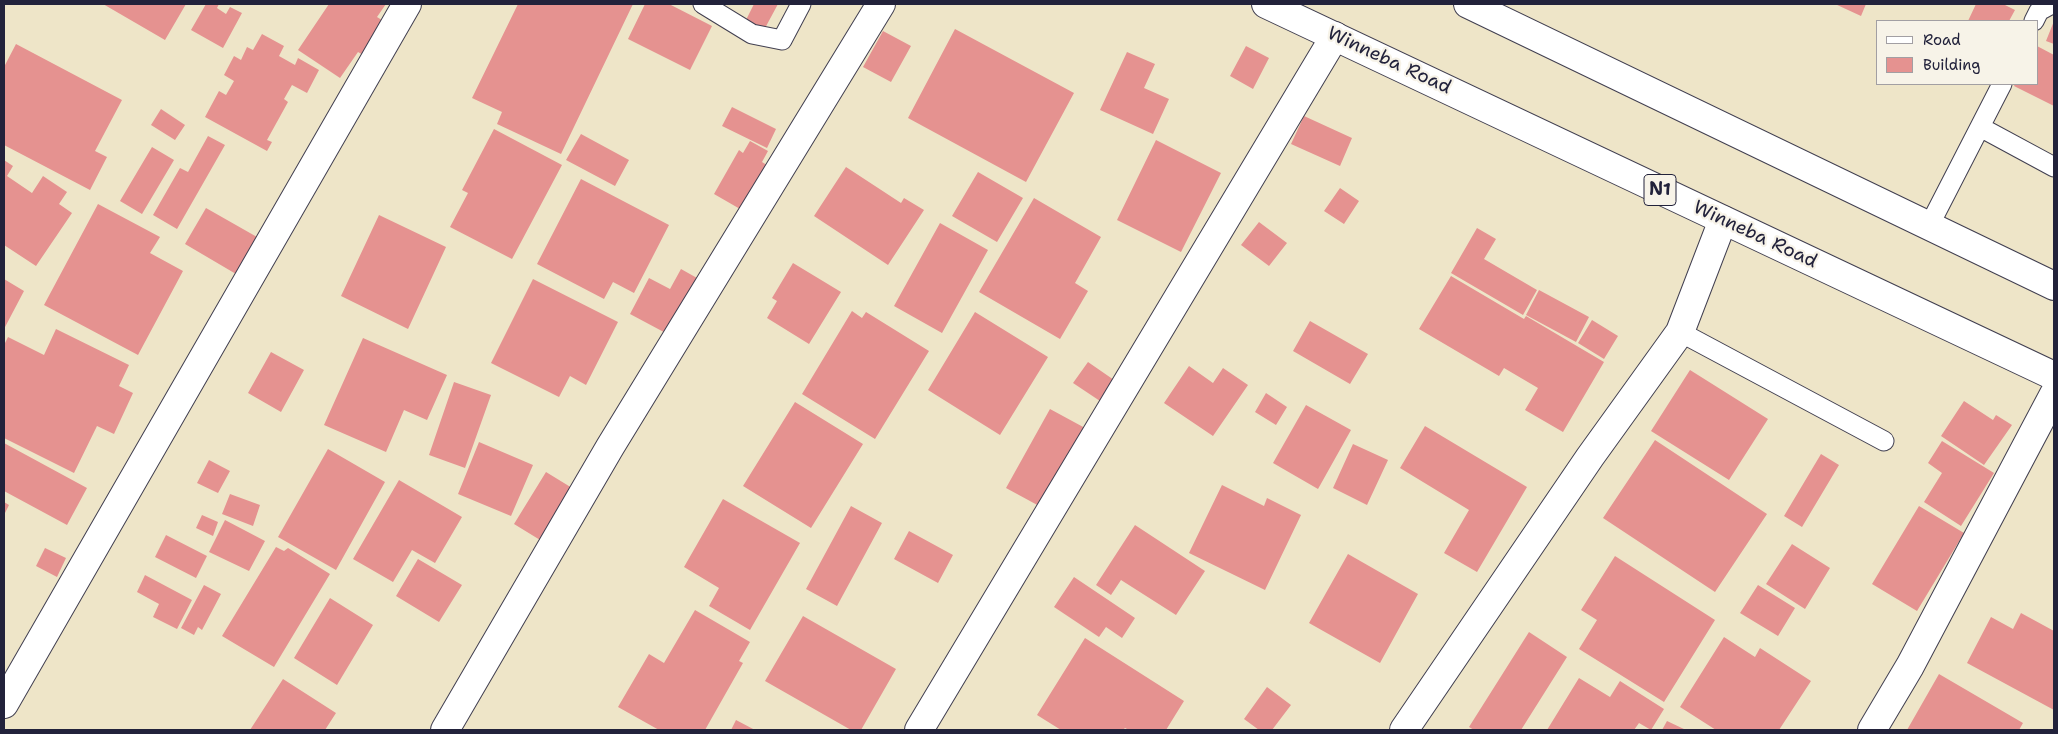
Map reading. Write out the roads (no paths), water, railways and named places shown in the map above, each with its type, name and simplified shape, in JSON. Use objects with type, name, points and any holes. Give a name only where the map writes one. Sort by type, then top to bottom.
[{"type":"main road","points":[[4,704],[407,4]]},
{"type":"main road","points":[[445,730],[610,447],[881,4]]},
{"type":"main road","name":"Winneba Road","points":[[1266,4],[2054,376]]},
{"type":"main road","points":[[1468,4],[1929,226],[2054,284]]},
{"type":"main road","points":[[919,730],[1335,36]]},
{"type":"main road","points":[[1404,730],[1590,457],[1680,332],[1723,220]]},
{"type":"main road","points":[[1872,730],[1915,658],[2054,394]]},
{"type":"lane","points":[[703,4],[752,34],[782,40],[801,4]]},
{"type":"lane","points":[[2034,20],[2039,11],[2052,4]]},
{"type":"lane","points":[[1929,226],[2002,85]]},
{"type":"lane","points":[[1980,128],[2054,167]]},
{"type":"lane","points":[[1680,332],[1884,441]]}]
